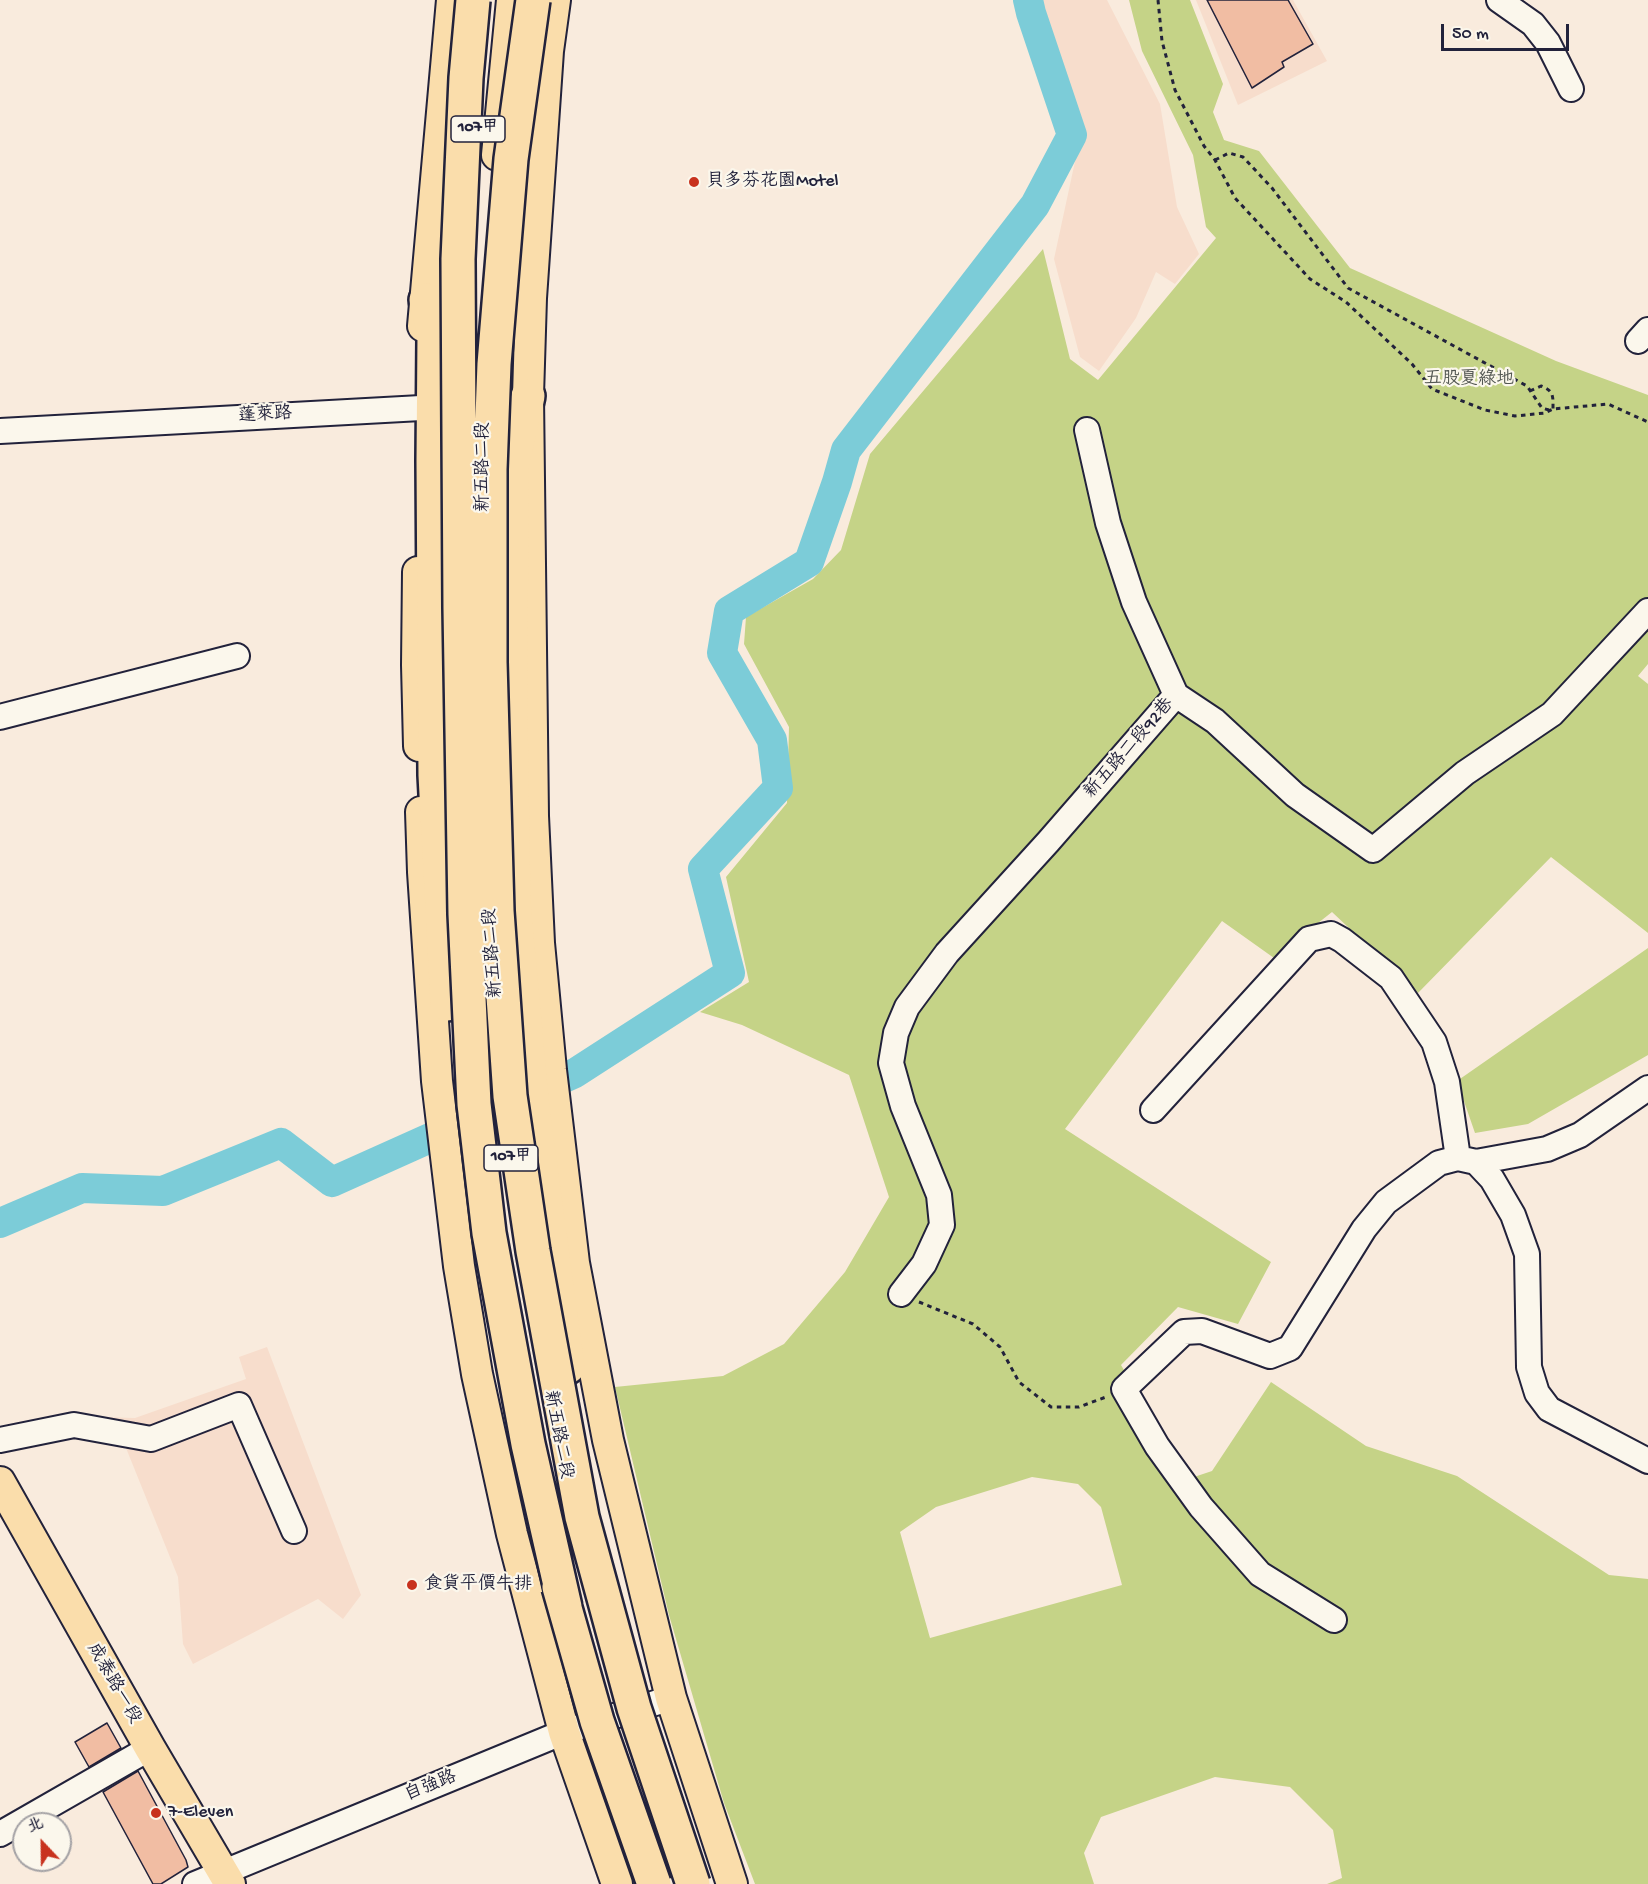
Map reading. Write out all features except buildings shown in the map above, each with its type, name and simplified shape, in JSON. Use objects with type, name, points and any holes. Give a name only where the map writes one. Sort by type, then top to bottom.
[{"type":"highway","points":[[473,0],[466,78],[458,259],[465,914],[474,1104],[491,1245],[528,1444],[565,1607]]},
{"type":"highway","points":[[533,0],[511,159],[494,364],[490,458],[490,662],[496,911],[510,1096],[533,1251],[582,1517],[634,1708],[693,1884]]},
{"type":"highway","points":[[426,300],[450,409],[435,775],[447,1004],[473,1238],[486,1322],[514,1446],[565,1607],[597,1721],[654,1884]]},
{"type":"highway","points":[[528,396],[512,466],[511,709],[514,902],[533,1109],[561,1305],[577,1439],[602,1593]]},
{"type":"main road","name":"107甲","points":[[426,300],[452,0]]},
{"type":"main road","name":"新五路二段","points":[[481,258],[476,163],[491,0]]},
{"type":"main road","name":"新五路二段","points":[[512,0],[496,164],[481,258],[450,409],[417,665],[423,873],[437,1081],[459,1266],[477,1374],[501,1486],[564,1732],[617,1884]]},
{"type":"main road","name":"107甲","points":[[555,0],[548,51],[531,298],[528,396],[533,816],[539,943],[551,1070],[574,1263],[608,1440],[671,1698],[732,1884]]},
{"type":"main road","name":"新五路二段","points":[[450,409],[471,913],[489,1151],[510,1287],[538,1454],[554,1522],[617,1714],[687,1884]]},
{"type":"main road","name":"新五路二段","points":[[450,409],[486,812],[503,1097],[529,1284],[557,1436],[617,1714],[654,1860],[664,1884]]},
{"type":"main road","points":[[501,1486],[510,1287]]},
{"type":"main road","name":"成泰路一段","points":[[0,1482],[8,1514],[226,1878]]},
{"type":"street","points":[[1499,0],[1533,24],[1548,43],[1570,89]]},
{"type":"street","name":"蓬萊路","points":[[0,431],[450,409],[528,396]]},
{"type":"street","points":[[1087,430],[1108,523],[1126,579],[1176,695]]},
{"type":"street","name":"新五路二段92巷","points":[[901,1294],[924,1264],[942,1225],[939,1195],[903,1106],[891,1063],[896,1033],[907,1007],[947,953],[1048,842],[1176,695],[1215,721],[1295,795],[1373,850],[1465,773],[1552,714],[1648,611]]},
{"type":"street","points":[[0,717],[237,656]]},
{"type":"street","points":[[1153,1110],[1309,939],[1331,934],[1342,940],[1391,978],[1434,1042],[1467,1160],[1492,1179],[1513,1215],[1527,1254],[1529,1367],[1537,1393],[1549,1409],[1648,1461]]},
{"type":"street","points":[[1334,1620],[1260,1574],[1201,1507],[1157,1446],[1124,1389],[1184,1332],[1202,1331],[1270,1356],[1290,1348],[1364,1229],[1386,1202],[1439,1163],[1547,1149],[1580,1135],[1648,1088]]},
{"type":"street","points":[[0,1440],[74,1425],[151,1439],[239,1405],[294,1532]]},
{"type":"street","name":"自強路","points":[[195,1884],[226,1878],[564,1732],[671,1698]]},
{"type":"street","points":[[0,1834],[150,1748]]},
{"type":"path","points":[[1158,0],[1162,41],[1175,90],[1204,146],[1215,160],[1235,198],[1310,279],[1346,302],[1412,364],[1432,389],[1485,410],[1515,416],[1545,413],[1551,410]]},
{"type":"path","points":[[1215,160],[1229,153],[1243,157],[1272,188],[1348,288],[1527,386],[1542,408],[1551,410],[1608,404],[1648,422]]},
{"type":"path","points":[[1530,391],[1540,386],[1549,389],[1553,396],[1551,410]]},
{"type":"path","points":[[901,1294],[972,1324],[1000,1347],[1019,1382],[1051,1407],[1079,1407],[1124,1389]]},
{"type":"shaded area","points":[[1041,0],[1107,0],[1160,104],[1177,207],[1199,254],[1175,284],[1156,272],[1136,318],[1099,371],[1080,357],[1054,259],[1082,129]]},
{"type":"shaded area","points":[[1196,0],[1293,0],[1327,61],[1238,105]]},
{"type":"shaded area","points":[[267,1347],[361,1595],[343,1619],[318,1599],[193,1664],[183,1644],[178,1577],[124,1443],[75,1433],[67,1416],[135,1418],[246,1379],[239,1357]]},
{"type":"green space","name":"五股夏綠地","points":[[1129,0],[1190,0],[1223,84],[1213,112],[1224,140],[1259,151],[1350,268],[1556,361],[1648,395],[1648,664],[1638,676],[1648,684],[1648,933],[1551,857],[1418,993],[1332,912],[1274,958],[1222,921],[1065,1129],[1271,1262],[1238,1324],[1178,1307],[1121,1365],[1188,1479],[1212,1471],[1271,1382],[1366,1446],[1457,1476],[1609,1575],[1648,1579],[1648,1884],[1327,1884],[1342,1878],[1333,1830],[1290,1787],[1215,1777],[1101,1817],[1084,1853],[1094,1884],[755,1884],[724,1803],[669,1615],[615,1387],[723,1376],[784,1344],[845,1272],[889,1197],[849,1075],[742,1025],[700,1012],[749,982],[726,877],[787,803],[789,727],[744,644],[746,617],[813,579],[841,550],[870,454],[1043,249],[1070,359],[1098,380],[1216,238],[1206,227],[1193,155],[1142,51]],"holes":[[[1032,1477],[1078,1484],[1101,1507],[1122,1585],[930,1638],[900,1532],[936,1507]]]},
{"type":"green space","points":[[1648,948],[1648,1055],[1528,1124],[1475,1133],[1457,1081]]},
{"type":"waterway","points":[[0,1223],[82,1188],[163,1191],[281,1143],[332,1182],[575,1073],[730,973],[703,869],[778,788],[772,740],[722,653],[729,611],[809,562],[846,450],[1035,205],[1072,135],[1028,0]]},
{"type":"place","name":"貝多芬花園Motel","points":[[694,182]]},
{"type":"place","name":"食貨平價牛排","points":[[412,1585]]},
{"type":"place","name":"7-Eleven","points":[[156,1813]]}]
